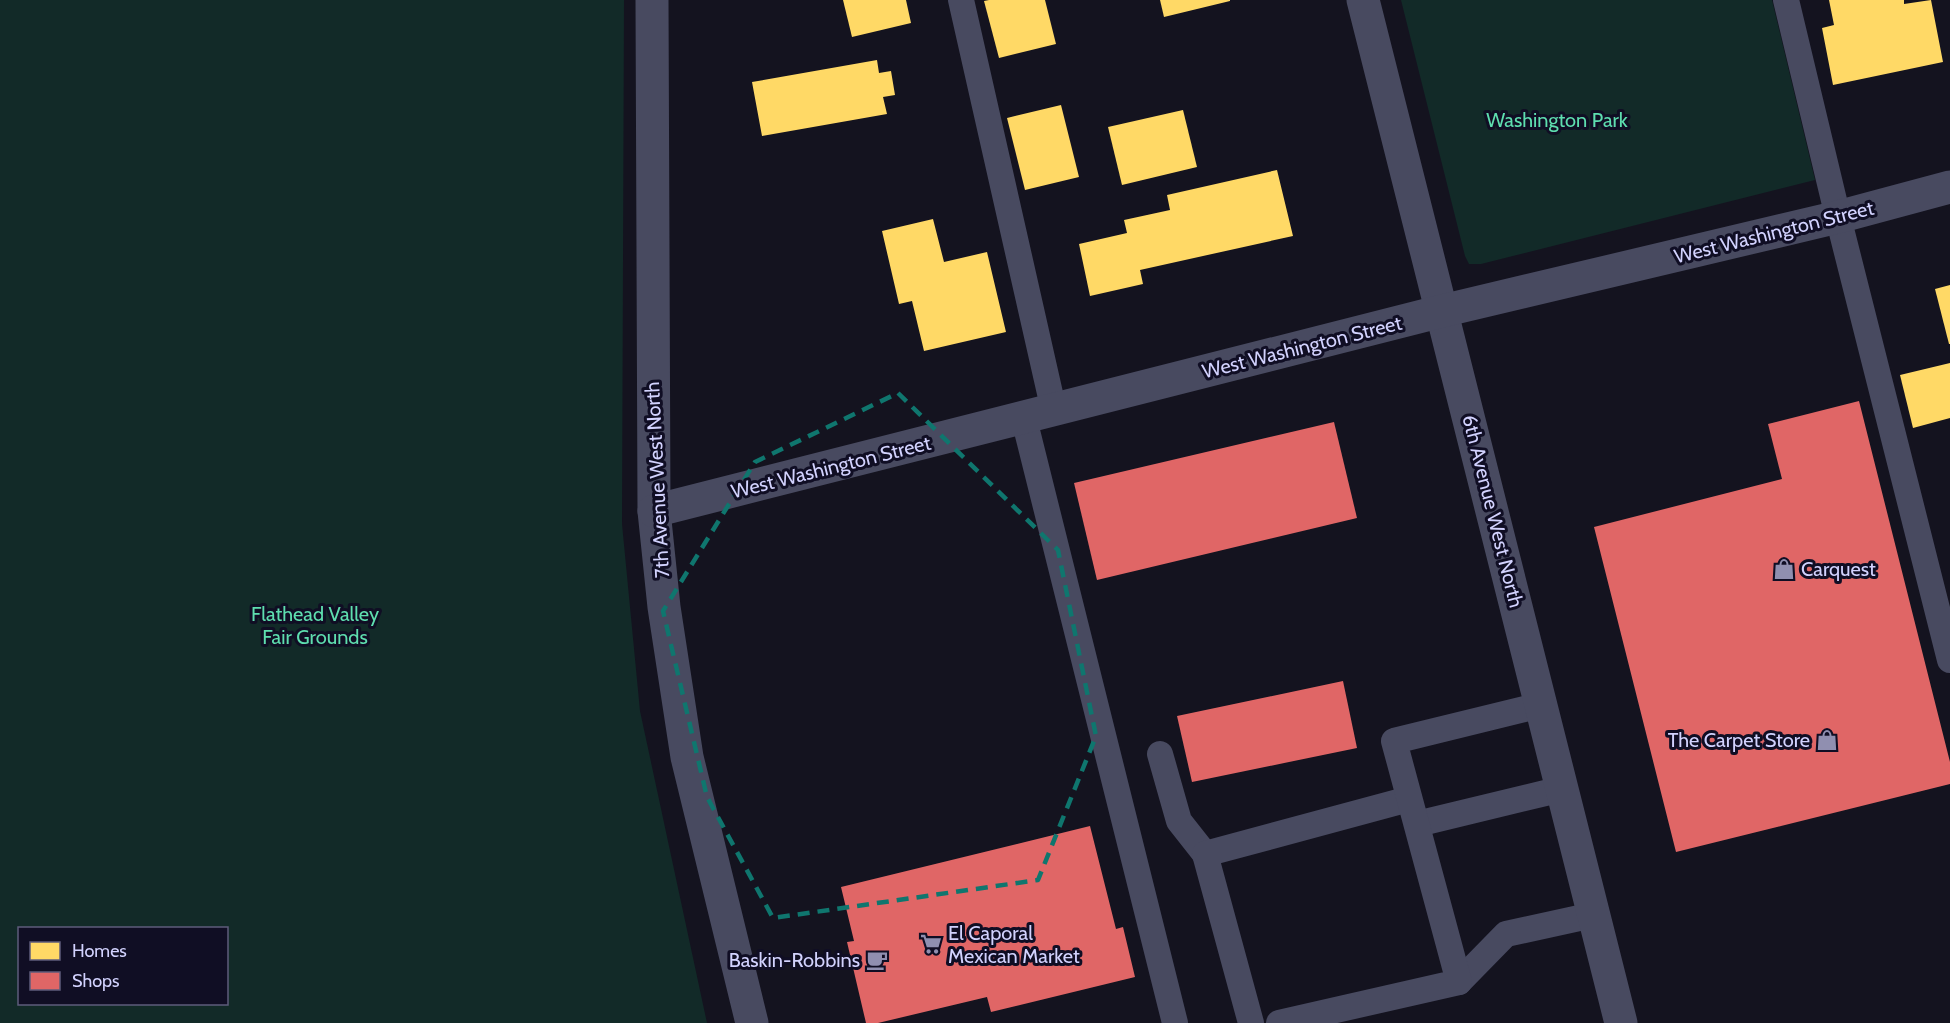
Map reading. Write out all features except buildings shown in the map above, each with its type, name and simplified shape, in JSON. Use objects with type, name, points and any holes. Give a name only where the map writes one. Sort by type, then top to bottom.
[{"type":"street","name":"7th Avenue West North","points":[[652,0],[654,511],[664,607],[687,757],[752,1023]]},
{"type":"street","name":"6th Avenue West North","points":[[1363,0],[1621,1023]]},
{"type":"street","name":"West Washington Street","points":[[654,511],[1442,311],[1838,217],[1950,187]]},
{"type":"lane","points":[[961,0],[1039,415],[1175,1023]]},
{"type":"lane","points":[[1786,0],[1838,217],[1950,660]]},
{"type":"lane","points":[[1459,982],[1394,741],[1541,705]]},
{"type":"lane","points":[[1160,754],[1179,821],[1204,854],[1251,1023]]},
{"type":"lane","points":[[1417,824],[1562,789]]},
{"type":"lane","points":[[1204,854],[1409,799]]},
{"type":"lane","points":[[1279,1023],[1459,982],[1506,934],[1593,915]]},
{"type":"highlighted area","points":[[898,393],[1058,550],[1096,736],[1038,880],[773,918],[707,797],[663,611],[755,462]]},
{"type":"green space","name":"Flathead Valley Fair Grounds","points":[[0,0],[624,0],[622,524],[640,711],[707,1023],[0,1023]]},
{"type":"green space","name":"Washington Park","points":[[1401,0],[1772,0],[1815,180],[1481,264],[1469,264],[1465,256]]},
{"type":"place","name":"Carquest","points":[[1784,569]]},
{"type":"place","name":"The Carpet Store","points":[[1827,740]]},
{"type":"place","name":"El Caporal Mexican Market","points":[[931,944]]},
{"type":"place","name":"Baskin-Robbins","points":[[877,960]]}]
